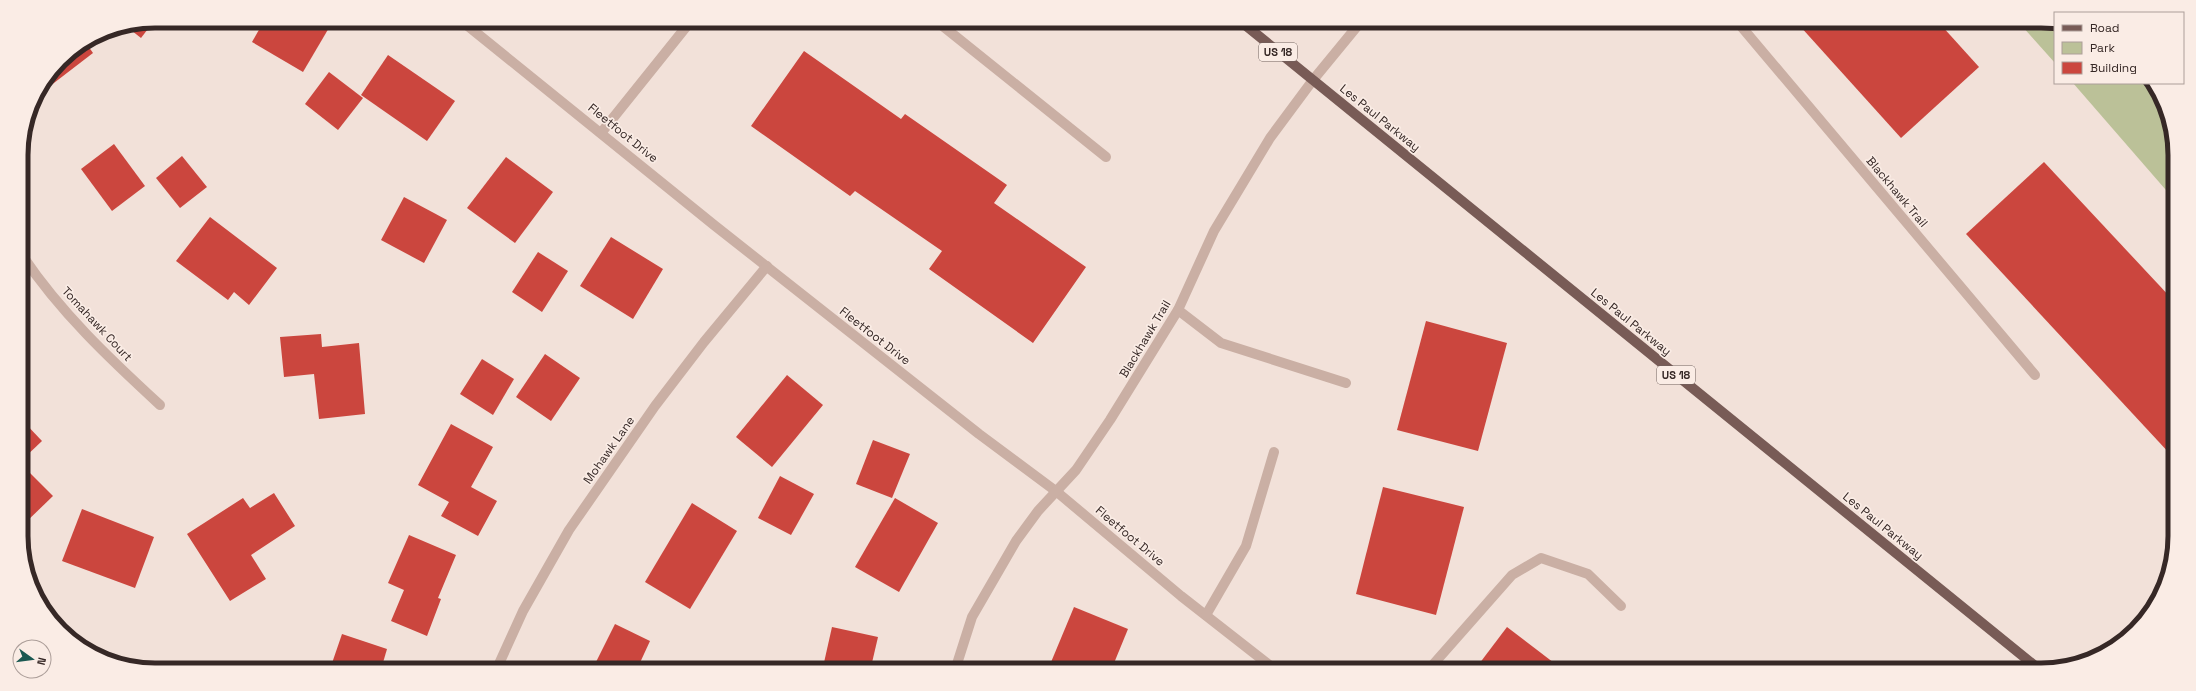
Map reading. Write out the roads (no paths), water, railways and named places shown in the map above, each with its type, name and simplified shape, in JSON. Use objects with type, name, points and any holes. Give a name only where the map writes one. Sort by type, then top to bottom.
[{"type":"main road","name":"Les Paul Parkway","points":[[1249,28],[2031,663]]},
{"type":"street","name":"Fleetfoot Drive","points":[[471,28],[766,266],[979,434],[1057,492],[1206,616],[1267,663]]},
{"type":"street","points":[[601,132],[685,28]]},
{"type":"street","points":[[945,28],[1106,157]]},
{"type":"street","name":"Blackhawk Trail","points":[[957,663],[972,617],[1012,548],[1038,511],[1076,470],[1110,420],[1178,310],[1214,231],[1270,138],[1313,80],[1356,28]]},
{"type":"street","name":"Blackhawk Trail","points":[[1743,28],[2035,375]]},
{"type":"street","name":"Tomahawk Court","points":[[28,264],[39,280],[99,349],[160,405]]},
{"type":"street","name":"Mohawk Lane","points":[[499,663],[523,611],[569,530],[655,406],[704,342],[766,266]]},
{"type":"street","points":[[1178,310],[1221,343],[1346,383]]},
{"type":"street","points":[[1206,616],[1246,546],[1274,452]]},
{"type":"street","points":[[1434,663],[1512,575],[1541,558],[1588,574],[1621,606]]}]
